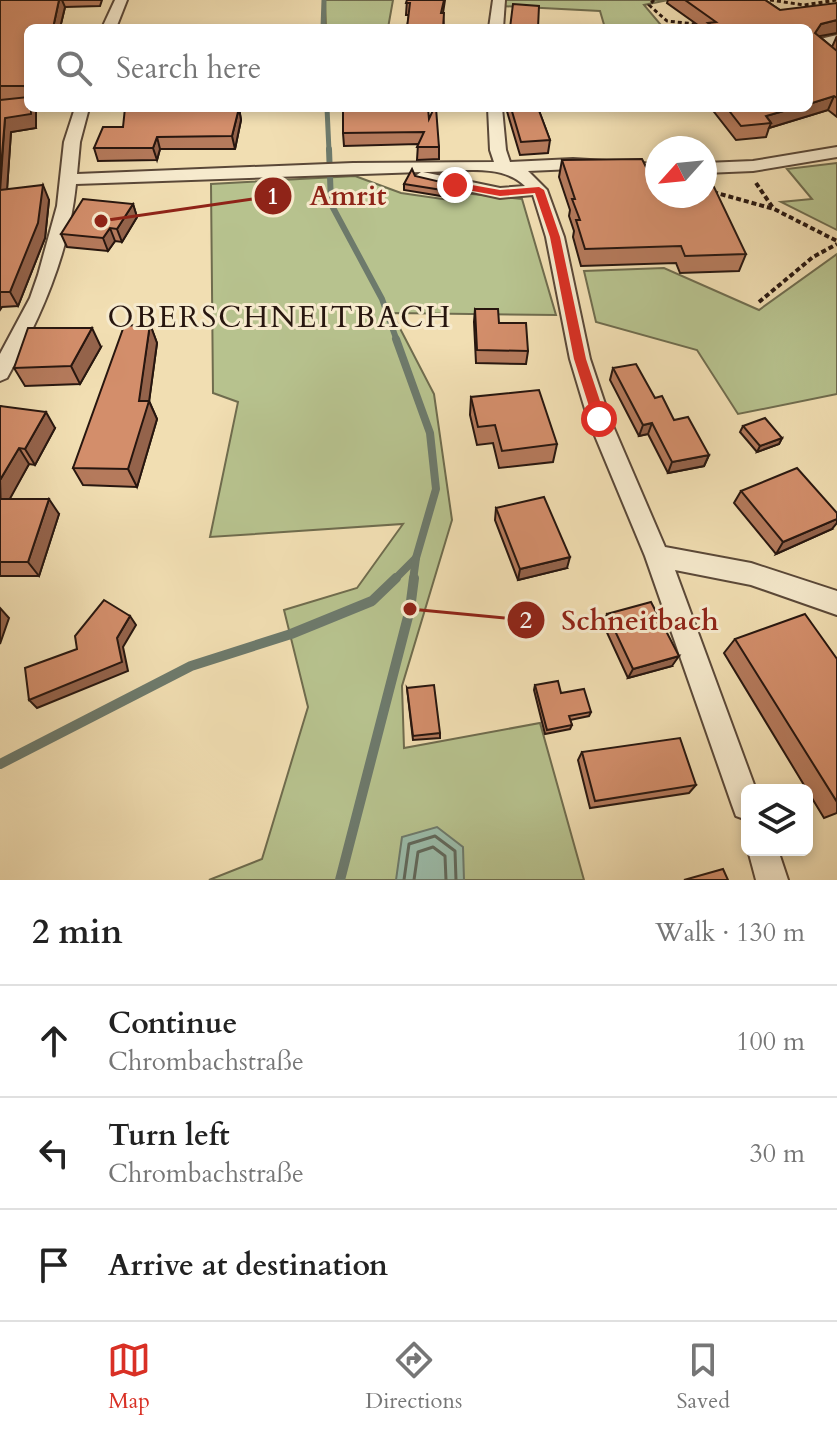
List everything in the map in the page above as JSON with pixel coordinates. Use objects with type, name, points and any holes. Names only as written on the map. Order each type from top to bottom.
[{"type":"street","points":[[111,24],[121,0]]},
{"type":"street","points":[[496,24],[499,0]]},
{"type":"street","points":[[837,39],[821,43],[819,48],[837,63]]},
{"type":"street","points":[[0,373],[39,298],[70,179],[72,142],[81,112]]},
{"type":"street","points":[[495,112],[498,150],[504,167]]},
{"type":"street","points":[[717,168],[753,166],[837,152]]},
{"type":"street","points":[[70,179],[353,168],[573,164],[645,168]]},
{"type":"street","points":[[504,167],[521,173],[539,190],[558,250],[580,359],[599,419],[657,556],[741,788]]},
{"type":"street","points":[[392,169],[500,193],[539,190]]},
{"type":"street","points":[[657,556],[751,574],[837,603]]},
{"type":"street","points":[[765,856],[772,880]]},
{"type":"path","points":[[654,0],[649,5],[658,17],[669,24]]},
{"type":"path","points":[[770,0],[804,5],[837,0]]},
{"type":"path","points":[[753,166],[757,185],[774,209]]},
{"type":"path","points":[[717,192],[774,209],[837,243]]},
{"type":"path","points":[[759,302],[813,257],[837,243]]},
{"type":"green space","points":[[325,0],[393,0],[389,24],[326,24]]},
{"type":"green space","points":[[502,0],[668,0],[644,5],[660,24],[604,24],[600,11],[501,6]]},
{"type":"green space","points":[[837,163],[837,230],[781,202],[812,199],[787,169]]},
{"type":"green space","points":[[355,176],[401,193],[456,201],[462,193],[522,199],[556,315],[392,313],[434,394],[452,520],[402,686],[404,748],[540,723],[584,880],[209,880],[262,859],[308,707],[284,610],[357,588],[403,524],[210,537],[238,402],[213,393],[211,184]]},
{"type":"green space","points":[[837,254],[837,394],[738,414],[697,350],[596,322],[584,271],[664,268],[759,310]]},
{"type":"water","points":[[437,827],[463,847],[464,880],[396,880],[402,837]]},
{"type":"building","points":[[0,0],[59,0],[54,24],[24,24],[24,86],[0,86]]},
{"type":"building","points":[[407,0],[444,0],[441,13],[444,13],[443,24],[407,24],[410,3],[406,3]]},
{"type":"building","points":[[685,0],[765,0],[780,10],[837,3],[837,20],[821,24],[815,33],[837,51],[837,98],[834,96],[813,103],[813,24],[708,23],[716,22]]},
{"type":"building","points":[[513,4],[539,6],[538,24],[510,24]]},
{"type":"building","points":[[24,97],[24,112],[31,114],[5,118],[0,180],[0,100]]},
{"type":"building","points":[[125,112],[238,112],[232,136],[157,137],[153,148],[94,148],[103,127],[123,127]]},
{"type":"building","points":[[343,112],[428,112],[429,119],[432,112],[436,112],[439,147],[417,147],[424,132],[343,133]]},
{"type":"building","points":[[512,112],[540,112],[550,140],[521,142]]},
{"type":"building","points":[[730,112],[780,112],[766,116],[771,123],[741,126]]},
{"type":"building","points":[[642,159],[645,165],[645,208],[717,208],[717,193],[746,254],[685,256],[681,246],[585,249],[576,220],[580,220],[572,199],[575,199],[562,160]]},
{"type":"building","points":[[412,169],[415,176],[441,182],[442,190],[404,184]]},
{"type":"building","points":[[43,185],[38,223],[10,292],[0,292],[0,190]]},
{"type":"building","points":[[83,199],[133,204],[117,229],[110,228],[103,238],[61,234]]},
{"type":"building","points":[[475,309],[498,309],[499,323],[526,323],[528,351],[477,350]]},
{"type":"building","points":[[150,324],[139,401],[149,401],[128,469],[73,468],[124,326]]},
{"type":"building","points":[[28,328],[92,328],[71,366],[14,368]]},
{"type":"building","points":[[636,364],[655,398],[662,396],[674,420],[688,417],[709,455],[672,462],[652,423],[643,425],[613,368]]},
{"type":"building","points":[[539,390],[557,444],[502,451],[495,425],[478,427],[471,397]]},
{"type":"building","points":[[0,406],[46,412],[25,449],[19,448],[0,480]]},
{"type":"building","points":[[765,418],[782,438],[760,446],[743,426]]},
{"type":"building","points":[[797,468],[837,513],[837,519],[783,542],[741,491]]},
{"type":"building","points":[[544,497],[570,557],[520,569],[496,508]]},
{"type":"building","points":[[0,499],[49,499],[28,562],[0,562]]},
{"type":"building","points":[[104,600],[130,616],[117,638],[122,662],[29,700],[25,668],[77,649],[75,636]]},
{"type":"building","points":[[651,602],[679,656],[633,669],[607,614]]},
{"type":"building","points":[[805,614],[837,659],[837,802],[735,639]]},
{"type":"building","points":[[558,681],[561,693],[584,689],[591,712],[569,716],[572,725],[547,730],[535,685]]},
{"type":"building","points":[[434,685],[440,733],[413,736],[407,688]]},
{"type":"building","points":[[680,738],[696,785],[595,801],[582,752]]},
{"type":"building","points":[[723,869],[728,880],[684,880]]},
{"type":"waterway","points":[[323,24],[324,0]]},
{"type":"waterway","points":[[327,112],[329,151]]},
{"type":"waterway","points":[[329,149],[331,204],[382,299],[397,341]]},
{"type":"waterway","points":[[396,339],[430,433],[436,489],[416,558]]},
{"type":"waterway","points":[[396,578],[416,558]]},
{"type":"waterway","points":[[413,580],[416,558]]},
{"type":"waterway","points":[[0,764],[191,666],[291,634],[372,601],[396,578]]},
{"type":"waterway","points":[[340,880],[410,609],[414,578]]},
{"type":"place","name":"Amrit","points":[[101,221]]},
{"type":"place","name":"Schneitbach","points":[[410,609]]},
{"type":"district","name":"OBERSCHNEITBACH","points":[[280,317]]},
{"type":"route","points":[[455,185],[500,193],[539,190],[555,237],[580,359],[599,419]]}]
